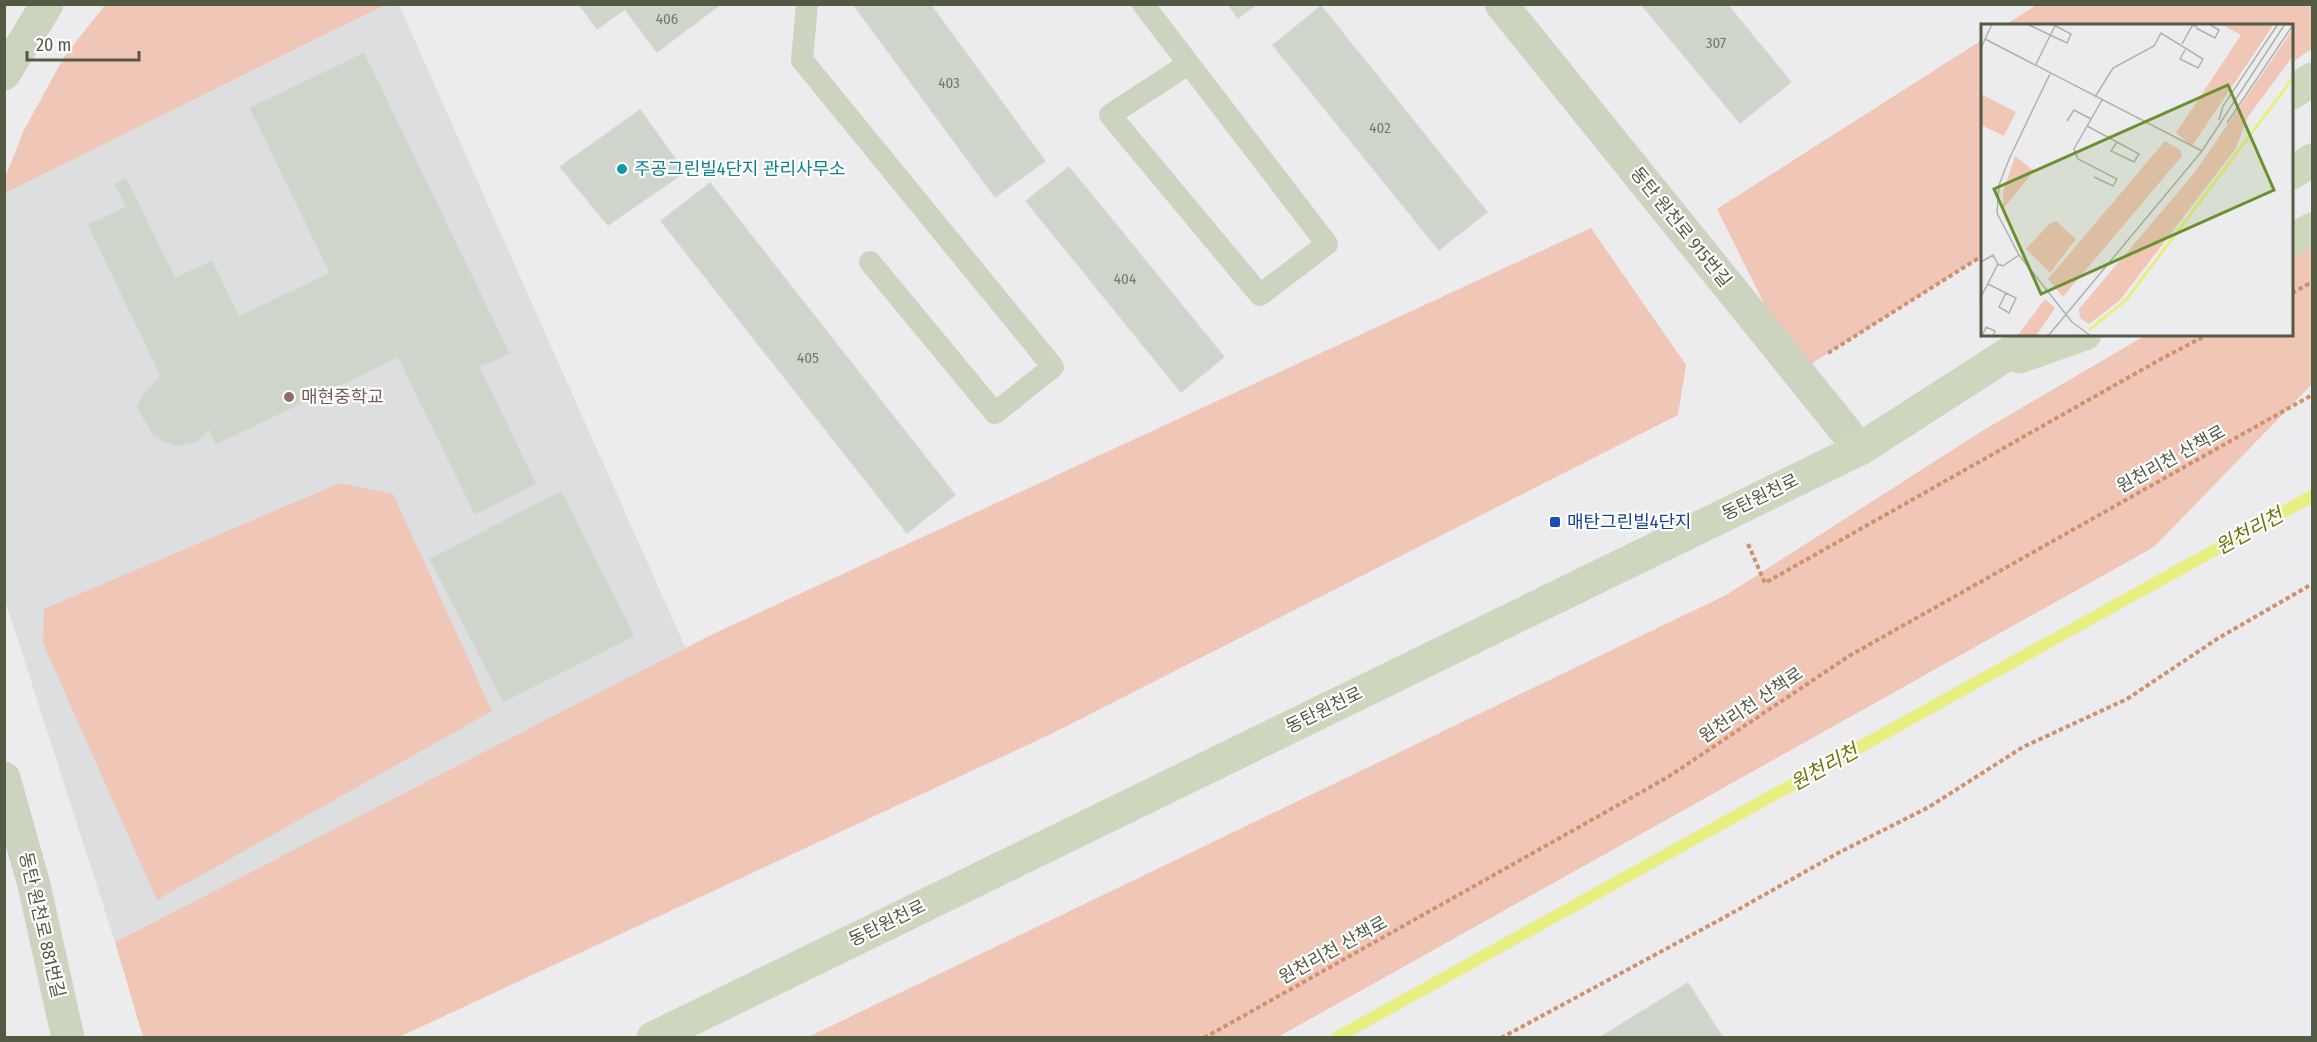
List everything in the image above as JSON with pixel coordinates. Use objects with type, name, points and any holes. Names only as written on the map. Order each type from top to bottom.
[{"type":"main road","points":[[2293,92],[2313,79]]},
{"type":"main road","points":[[2293,172],[2313,160]]},
{"type":"main road","points":[[2293,239],[2313,229]]},
{"type":"main road","name":"동탄원천로","points":[[652,1038],[1860,449],[2036,336]]},
{"type":"main road","name":"동탄원천로","points":[[1986,368],[2079,336]]},
{"type":"street","points":[[4,74],[47,4]]},
{"type":"street","name":"동탄 원천로 915번길","points":[[1501,4],[1860,449]]},
{"type":"street","name":"동탄 원천로 881번길","points":[[4,778],[34,885],[69,1038]]},
{"type":"lane","points":[[807,4],[802,60],[1053,367],[995,413],[870,262]]},
{"type":"lane","points":[[1143,4],[1327,244],[1260,295],[1110,115],[1188,63]]},
{"type":"path","points":[[1798,372],[1981,257]]},
{"type":"path","points":[[2293,292],[2313,282]]},
{"type":"path","points":[[1733,510],[1765,583],[2205,336]]},
{"type":"path","name":"원천리천 산책로","points":[[1204,1038],[1668,777],[1849,656],[2313,395]]},
{"type":"path","points":[[1501,1038],[1840,852],[1929,807],[2023,747],[2127,699],[2217,639],[2313,584]]},
{"type":"shaded area","points":[[2038,4],[2312,5],[2312,49],[2293,61],[2293,24],[2007,24]]},
{"type":"shaded area","points":[[105,5],[385,5],[5,193],[5,178],[23,132],[64,57]]},
{"type":"shaded area","name":"매현중학교","points":[[385,5],[399,5],[686,649],[115,942],[5,600],[4,193]]},
{"type":"shaded area","points":[[1981,41],[1981,257],[1798,372],[1717,209]]},
{"type":"shaded area","points":[[1591,228],[1686,365],[1678,415],[1049,735],[399,1037],[143,1037],[115,942],[713,634]]},
{"type":"shaded area","points":[[2312,236],[2312,384],[2154,547],[1278,1037],[806,1038],[1726,595],[1982,431],[2144,336],[2293,336],[2293,248]]},
{"type":"shaded area","points":[[340,483],[393,494],[492,711],[157,900],[43,643],[44,609]]},
{"type":"building","points":[[579,4],[721,4],[657,52],[625,9],[597,29]]},
{"type":"building","points":[[853,4],[930,4],[1045,161],[995,197]]},
{"type":"building","points":[[1228,4],[1257,4],[1238,18]]},
{"type":"building","points":[[1641,4],[1727,4],[1791,82],[1740,123]]},
{"type":"building","points":[[1321,6],[1487,212],[1439,250],[1273,45]]},
{"type":"building","points":[[364,53],[509,353],[479,367],[536,484],[475,514],[398,357],[216,444],[209,429],[195,442],[175,446],[154,436],[137,407],[142,396],[161,376],[88,225],[126,207],[115,184],[126,178],[175,278],[212,261],[239,317],[330,273],[250,108]]},
{"type":"building","name":"주공그린빌4단지 관리사무소","points":[[640,110],[685,172],[608,225],[560,167]]},
{"type":"building","points":[[1069,167],[1224,357],[1181,392],[1026,201]]},
{"type":"building","points":[[710,183],[955,495],[907,533],[661,221]]},
{"type":"building","points":[[561,492],[634,636],[503,702],[430,559]]},
{"type":"building","points":[[1688,983],[1723,1038],[1599,1038]]},
{"type":"waterway","name":"원천리천","points":[[1336,1038],[2312,496]]},
{"type":"place","name":"주공그린빌4단지 관리사무소","points":[[622,169]]},
{"type":"place","name":"매현중학교","points":[[289,397]]},
{"type":"place","name":"매탄그린빌4단지","points":[[1555,522]]}]
